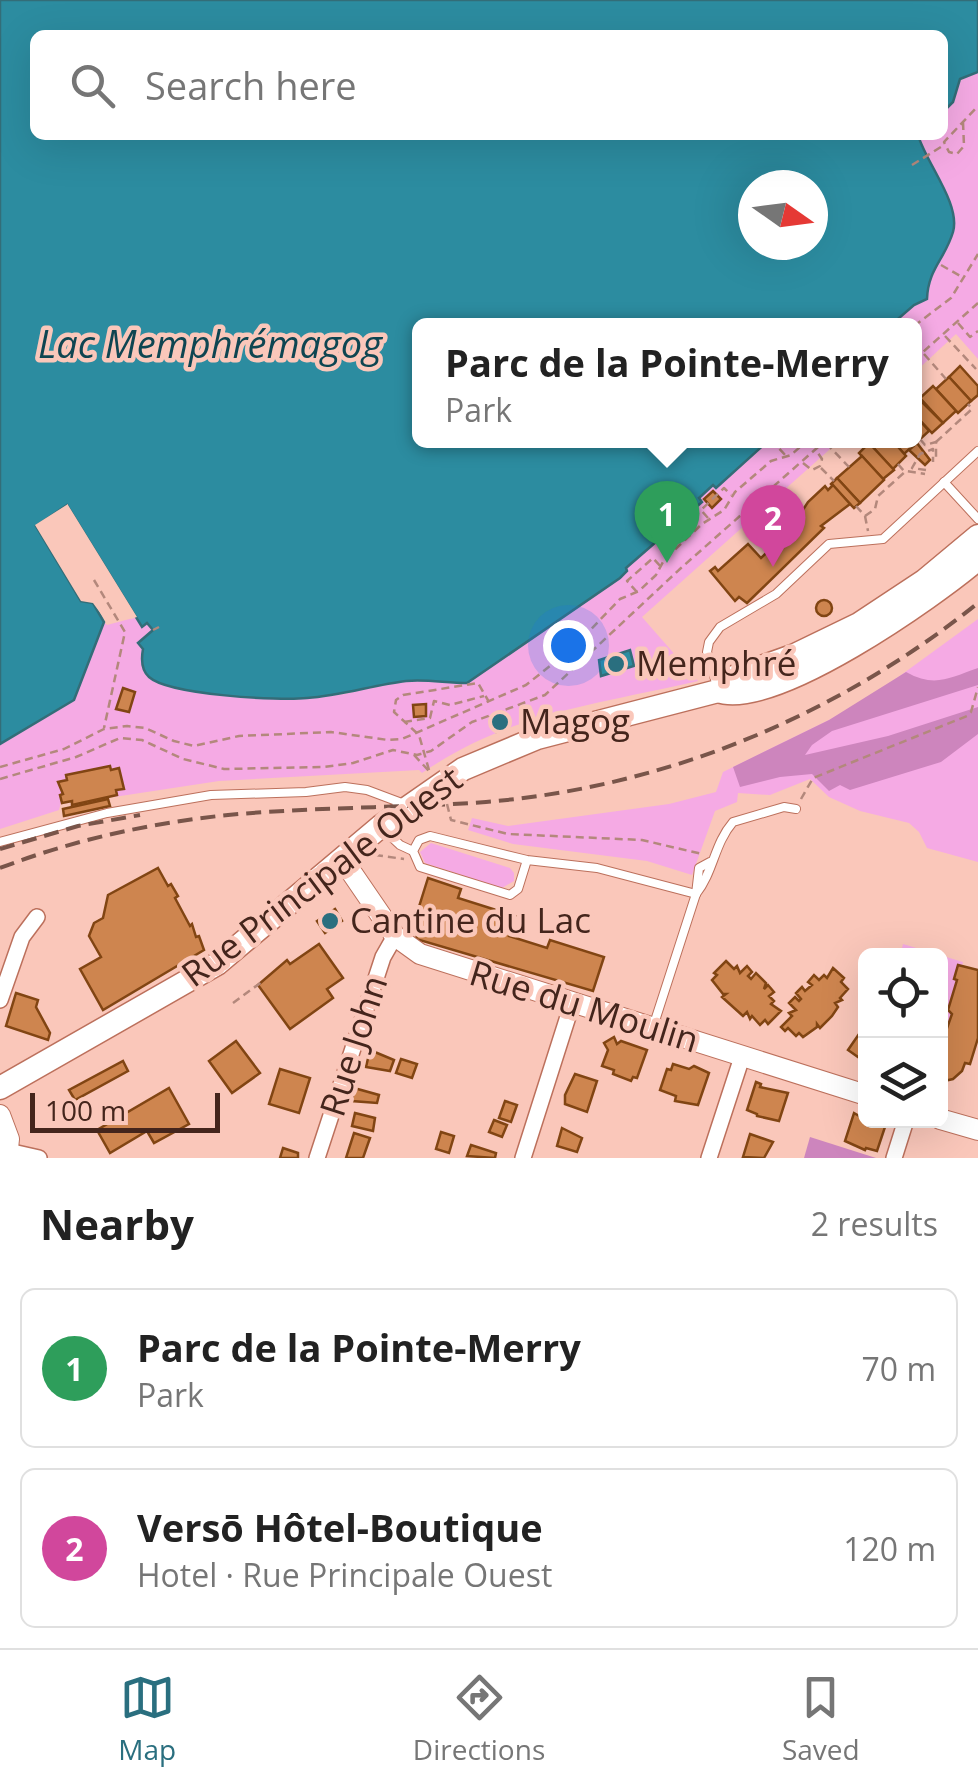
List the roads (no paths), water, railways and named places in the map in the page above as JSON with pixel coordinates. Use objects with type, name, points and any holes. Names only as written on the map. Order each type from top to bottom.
[{"type":"main road","name":"Rue Principale Ouest","points":[[0,1088],[217,964],[382,826],[463,769],[514,746],[584,724],[718,690],[728,679],[796,655],[859,624],[924,581],[978,536]]},
{"type":"main road","name":"Rue Principale Ouest","points":[[718,690],[732,696],[844,652],[910,612],[978,559]]},
{"type":"street","name":"Rue du Moulin","points":[[343,860],[395,936],[428,958],[858,1093]]},
{"type":"street","points":[[0,1000],[22,937],[37,917]]},
{"type":"street","name":"Rue John","points":[[317,1158],[383,956],[395,936]]},
{"type":"street","points":[[523,1158],[572,1004]]},
{"type":"street","points":[[709,1158],[742,1057]]},
{"type":"street","points":[[0,1115],[8,1132],[8,1154],[39,1158]]},
{"type":"street","points":[[948,1121],[978,1130]]},
{"type":"street","points":[[894,1158],[903,1128]]},
{"type":"lane","points":[[718,690],[707,652],[720,627],[772,598],[829,544],[884,538],[978,451]]},
{"type":"lane","points":[[944,482],[978,520]]},
{"type":"lane","points":[[0,842],[56,824],[211,795],[346,787],[367,790],[408,806]]},
{"type":"lane","points":[[652,1028],[696,894],[710,873],[710,862],[729,826],[736,820],[784,808],[796,810]]},
{"type":"lane","points":[[382,826],[396,841],[413,850]]},
{"type":"lane","points":[[527,860],[518,889],[510,895],[426,869],[416,862],[413,850],[419,840],[430,836],[527,860],[598,868],[696,894]]},
{"type":"water","name":"Lac Memphrémagog","points":[[0,0],[978,0],[978,72],[960,79],[948,107],[948,30],[30,30],[30,140],[920,140],[948,196],[954,221],[950,241],[930,280],[927,299],[899,318],[412,318],[412,448],[760,448],[716,488],[713,485],[699,498],[702,502],[626,568],[620,578],[467,683],[406,681],[293,699],[225,695],[160,683],[144,671],[143,649],[138,643],[153,630],[147,623],[142,627],[67,505],[36,526],[81,601],[93,603],[104,622],[74,700],[0,744]]},
{"type":"water","points":[[630,650],[634,666],[601,676],[599,660]]},
{"type":"railway","points":[[0,868],[84,841],[199,818],[486,802],[553,794],[619,780],[684,762],[808,712],[867,680],[978,603]]},
{"type":"railway","points":[[0,849],[78,826],[140,815]]},
{"type":"place","name":"Parc de la Pointe-Merry","points":[[667,563]]},
{"type":"place","name":"Versō Hôtel-Boutique","points":[[773,567]]},
{"type":"place","name":"Memphré","points":[[616,664]]},
{"type":"place","name":"Magog","points":[[500,722]]},
{"type":"place","name":"Cantine du Lac","points":[[330,921]]}]
